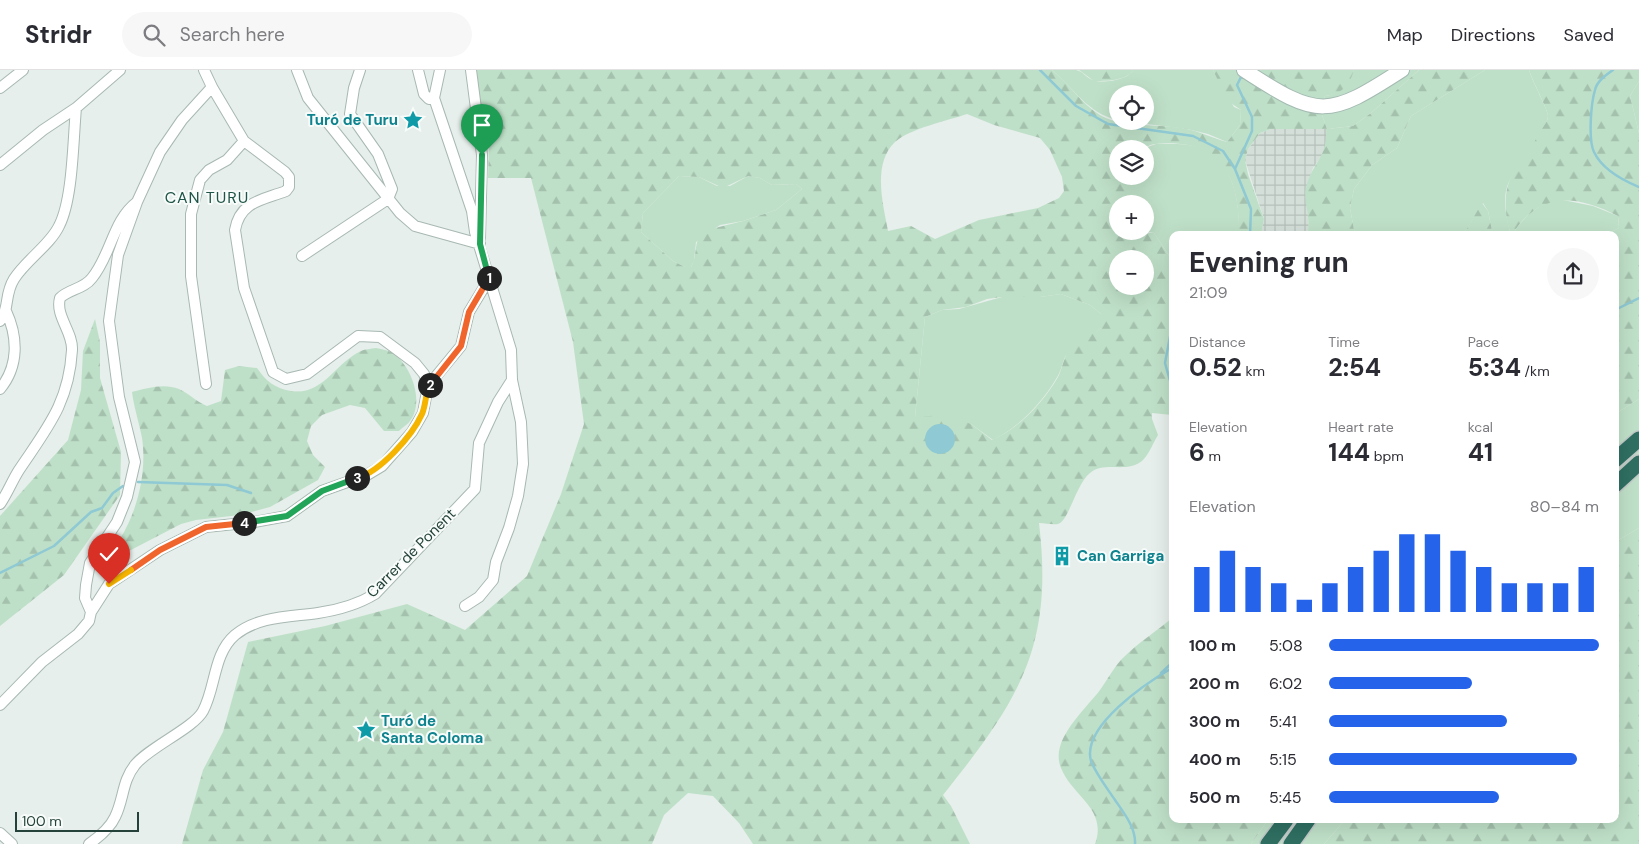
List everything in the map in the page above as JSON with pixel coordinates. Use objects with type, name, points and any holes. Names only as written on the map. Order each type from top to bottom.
[{"type":"highway","points":[[1619,457],[1639,440]]},
{"type":"highway","points":[[1619,480],[1639,463]]},
{"type":"highway","points":[[1268,844],[1284,823]]},
{"type":"highway","points":[[1291,844],[1306,823]]},
{"type":"street","points":[[0,88],[23,70]]},
{"type":"street","points":[[0,165],[43,130],[76,108],[120,70]]},
{"type":"street","points":[[0,705],[42,662],[78,634],[89,621],[91,612],[106,588],[160,550],[206,527],[254,522],[287,516],[322,491],[367,475],[382,466],[412,432],[423,413],[428,386],[424,374],[415,363],[380,337],[358,336],[307,374],[286,379],[273,372],[244,288],[235,230],[237,221],[246,207],[258,199],[286,191],[290,182],[285,172],[244,141],[204,70]]},
{"type":"street","points":[[297,70],[308,98],[388,199],[415,226],[480,244]]},
{"type":"street","points":[[302,256],[388,199],[392,189],[378,154],[350,114],[354,88],[360,70]]},
{"type":"street","points":[[418,70],[424,94],[428,99],[434,98]]},
{"type":"street","points":[[440,70],[434,98],[472,211],[475,232],[511,350],[512,380],[521,422],[522,464],[518,496],[496,562],[493,580],[479,598],[465,606]]},
{"type":"street","points":[[471,70],[482,155],[480,244]]},
{"type":"street","points":[[1247,72],[1297,102],[1330,106],[1362,96],[1402,70]]},
{"type":"street","points":[[91,612],[85,598],[90,563],[117,522],[124,506],[135,462],[118,397],[109,321],[118,255],[137,202],[160,152],[182,120],[212,87]]},
{"type":"street","points":[[0,389],[7,381],[14,364],[13,326],[6,311],[7,291],[16,277],[59,226],[70,186],[76,108]]},
{"type":"street","points":[[206,384],[191,276],[191,214],[200,180],[209,170],[226,160],[244,141]]},
{"type":"street","points":[[0,504],[15,476],[57,414],[66,389],[72,348],[69,331],[61,314],[60,298],[86,284],[94,276],[126,210],[137,202]]},
{"type":"street","points":[[428,386],[461,346],[469,312],[489,279]]},
{"type":"street","points":[[0,321],[6,311]]},
{"type":"street","name":"Carrer de Ponent","points":[[89,844],[108,828],[116,817],[125,780],[136,763],[202,713],[210,694],[222,650],[234,636],[248,626],[266,620],[319,613],[357,604],[375,594],[475,489],[479,443],[498,402],[512,380]]},
{"type":"street","points":[[86,585],[93,590],[106,588]]},
{"type":"street","points":[[0,833],[12,844]]},
{"type":"shaded area","points":[[1271,129],[1327,129],[1327,144],[1324,153],[1313,168],[1306,190],[1308,231],[1262,231],[1264,219],[1245,160],[1248,149],[1260,133]]},
{"type":"green space","points":[[477,70],[1052,70],[1087,105],[1100,115],[1109,119],[1109,130],[1154,130],[1154,125],[1176,127],[1227,142],[1240,125],[1241,110],[1228,101],[1213,70],[1354,70],[1350,81],[1344,88],[1336,93],[1325,96],[1320,109],[1327,129],[1353,126],[1371,113],[1419,70],[1485,70],[1411,116],[1397,148],[1372,165],[1354,189],[1350,208],[1354,231],[1308,231],[1309,223],[1305,194],[1306,188],[1325,147],[1326,129],[1271,129],[1260,133],[1248,149],[1245,160],[1264,219],[1262,231],[1239,231],[1236,195],[1230,178],[1222,165],[1211,154],[1196,147],[1178,144],[1154,144],[1154,140],[1109,140],[1109,185],[1131,185],[1131,195],[1109,195],[1109,240],[1154,240],[1154,233],[1169,256],[1169,415],[1152,413],[1152,419],[1158,435],[1144,459],[1138,464],[1096,469],[1085,478],[1062,521],[1058,524],[1039,523],[1042,567],[1041,605],[1035,639],[1025,671],[1010,701],[992,730],[943,795],[951,806],[970,844],[753,844],[739,823],[713,796],[688,793],[664,815],[652,844],[182,844],[203,770],[223,732],[248,642],[325,626],[407,604],[465,630],[527,576],[561,494],[584,424],[573,342],[531,178],[488,178],[489,142],[476,86]],"holes":[[[967,114],[994,125],[1040,138],[1050,150],[1062,177],[1064,191],[1059,198],[1038,208],[979,220],[935,239],[911,226],[888,231],[882,197],[881,173],[888,151],[895,142],[910,133],[930,125]],[[679,176],[699,177],[723,188],[748,176],[760,178],[772,185],[796,184],[802,189],[776,210],[703,231],[698,240],[691,267],[685,267],[673,261],[641,232],[643,213]],[[1061,294],[1090,305],[1101,314],[1101,328],[1078,340],[1069,349],[1052,387],[1030,414],[1012,429],[992,440],[971,424],[944,415],[915,417],[925,317],[942,310],[966,307],[987,299],[1002,297],[1040,297]]]},
{"type":"green space","points":[[1052,70],[1076,70],[1091,79],[1103,82],[1121,79],[1133,70],[1213,70],[1234,107],[1241,110],[1240,125],[1227,142],[1208,134],[1187,129],[1154,125],[1154,85],[1109,85],[1109,118],[1089,106]]},
{"type":"green space","points":[[1079,70],[1133,70],[1130,74],[1121,78],[1094,81]]},
{"type":"green space","points":[[1354,70],[1419,70],[1371,113],[1353,126],[1327,129],[1320,109],[1325,96],[1339,91],[1349,80]]},
{"type":"green space","points":[[1485,70],[1529,70],[1548,116],[1531,149],[1510,179],[1505,200],[1510,231],[1492,231],[1488,211],[1483,203],[1466,231],[1354,231],[1350,208],[1354,189],[1372,165],[1397,148],[1411,116]]},
{"type":"green space","points":[[1529,70],[1639,70],[1639,81],[1630,96],[1639,133],[1639,399],[1619,412],[1619,231],[1613,231],[1619,228],[1618,216],[1588,204],[1559,201],[1546,204],[1534,210],[1515,231],[1510,231],[1509,229],[1506,212],[1508,185],[1512,175],[1548,118]]},
{"type":"green space","points":[[1639,81],[1639,133],[1630,96]]},
{"type":"green space","points":[[1183,144],[1198,147],[1220,161],[1227,171],[1236,196],[1239,231],[1169,231],[1169,256],[1154,233],[1154,195],[1131,195],[1131,185],[1154,185],[1154,145]]},
{"type":"green space","points":[[679,176],[699,177],[717,186],[730,186],[748,176],[760,178],[772,185],[796,184],[802,189],[776,210],[743,221],[720,225],[696,242],[694,261],[691,267],[685,267],[673,261],[641,232],[643,213]]},
{"type":"green space","points":[[1558,199],[1593,206],[1618,216],[1619,228],[1613,231],[1515,231],[1531,212]]},
{"type":"green space","points":[[1482,203],[1488,211],[1492,231],[1465,231]]},
{"type":"green space","points":[[1061,294],[1090,305],[1101,314],[1101,328],[1068,353],[1059,374],[1050,388],[1020,422],[993,440],[971,424],[915,417],[925,317],[942,310],[959,309],[1002,297],[1040,297]]},
{"type":"green space","points":[[95,319],[100,342],[100,378],[121,452],[120,495],[64,575],[0,626],[0,516],[68,440],[81,390],[83,351]]},
{"type":"green space","points":[[376,348],[389,351],[398,358],[405,365],[414,384],[416,403],[414,413],[409,422],[399,431],[384,431],[365,408],[350,405],[322,415],[311,426],[307,441],[313,455],[325,467],[318,480],[270,507],[240,515],[196,520],[181,524],[127,552],[120,539],[132,516],[140,490],[143,464],[142,438],[132,392],[156,387],[173,387],[207,406],[221,401],[225,370],[239,366],[257,368],[267,380],[280,388],[302,391],[312,389],[320,384],[352,356],[366,349]]},
{"type":"green space","points":[[1639,399],[1639,528],[1619,540],[1619,412]]},
{"type":"green space","points":[[1639,528],[1639,844],[1324,844],[1342,823],[1619,823],[1619,540]]},
{"type":"green space","points":[[1169,620],[1169,823],[1266,823],[1251,844],[1095,844],[1098,832],[1097,821],[1087,803],[1066,778],[1061,768],[1060,747],[1064,736],[1078,716],[1100,690],[1121,660]]},
{"type":"green space","points":[[1266,823],[1342,823],[1324,844],[1251,844]]},
{"type":"water","points":[[940,424],[950,429],[955,439],[950,449],[940,454],[930,449],[925,439],[930,429]]},
{"type":"waterway","points":[[1040,70],[1076,106],[1108,124],[1193,136],[1223,151],[1235,169],[1251,209],[1250,231]]},
{"type":"waterway","points":[[1613,70],[1600,81],[1595,90],[1591,121],[1592,146],[1594,152],[1607,169],[1639,187]]},
{"type":"waterway","points":[[1235,169],[1252,131],[1252,117],[1237,85],[1243,73]]},
{"type":"waterway","points":[[1619,308],[1639,298]]},
{"type":"waterway","points":[[1169,342],[1165,363],[1169,377]]},
{"type":"waterway","points":[[138,482],[227,485],[251,493]]},
{"type":"waterway","points":[[0,573],[54,546],[91,512],[102,508],[113,493],[123,486]]},
{"type":"waterway","points":[[1161,673],[1169,666]]},
{"type":"waterway","points":[[1135,844],[1134,832],[1129,821],[1093,766],[1091,748],[1096,734],[1106,720],[1133,694],[1169,670]]},
{"type":"place","name":"Turó de Turu","points":[[413,120]]},
{"type":"place","name":"Can Garriga","points":[[1062,556]]},
{"type":"place","name":"Turó de Santa Coloma","points":[[366,730]]},
{"type":"district","name":"CAN TURU","points":[[207,197]]},
{"type":"route","points":[[109,584],[160,550],[206,527],[254,522],[287,516],[322,491],[367,475],[382,466],[412,432],[423,413],[428,386],[461,346],[466,332],[469,312],[489,279],[480,244],[482,155]]}]
